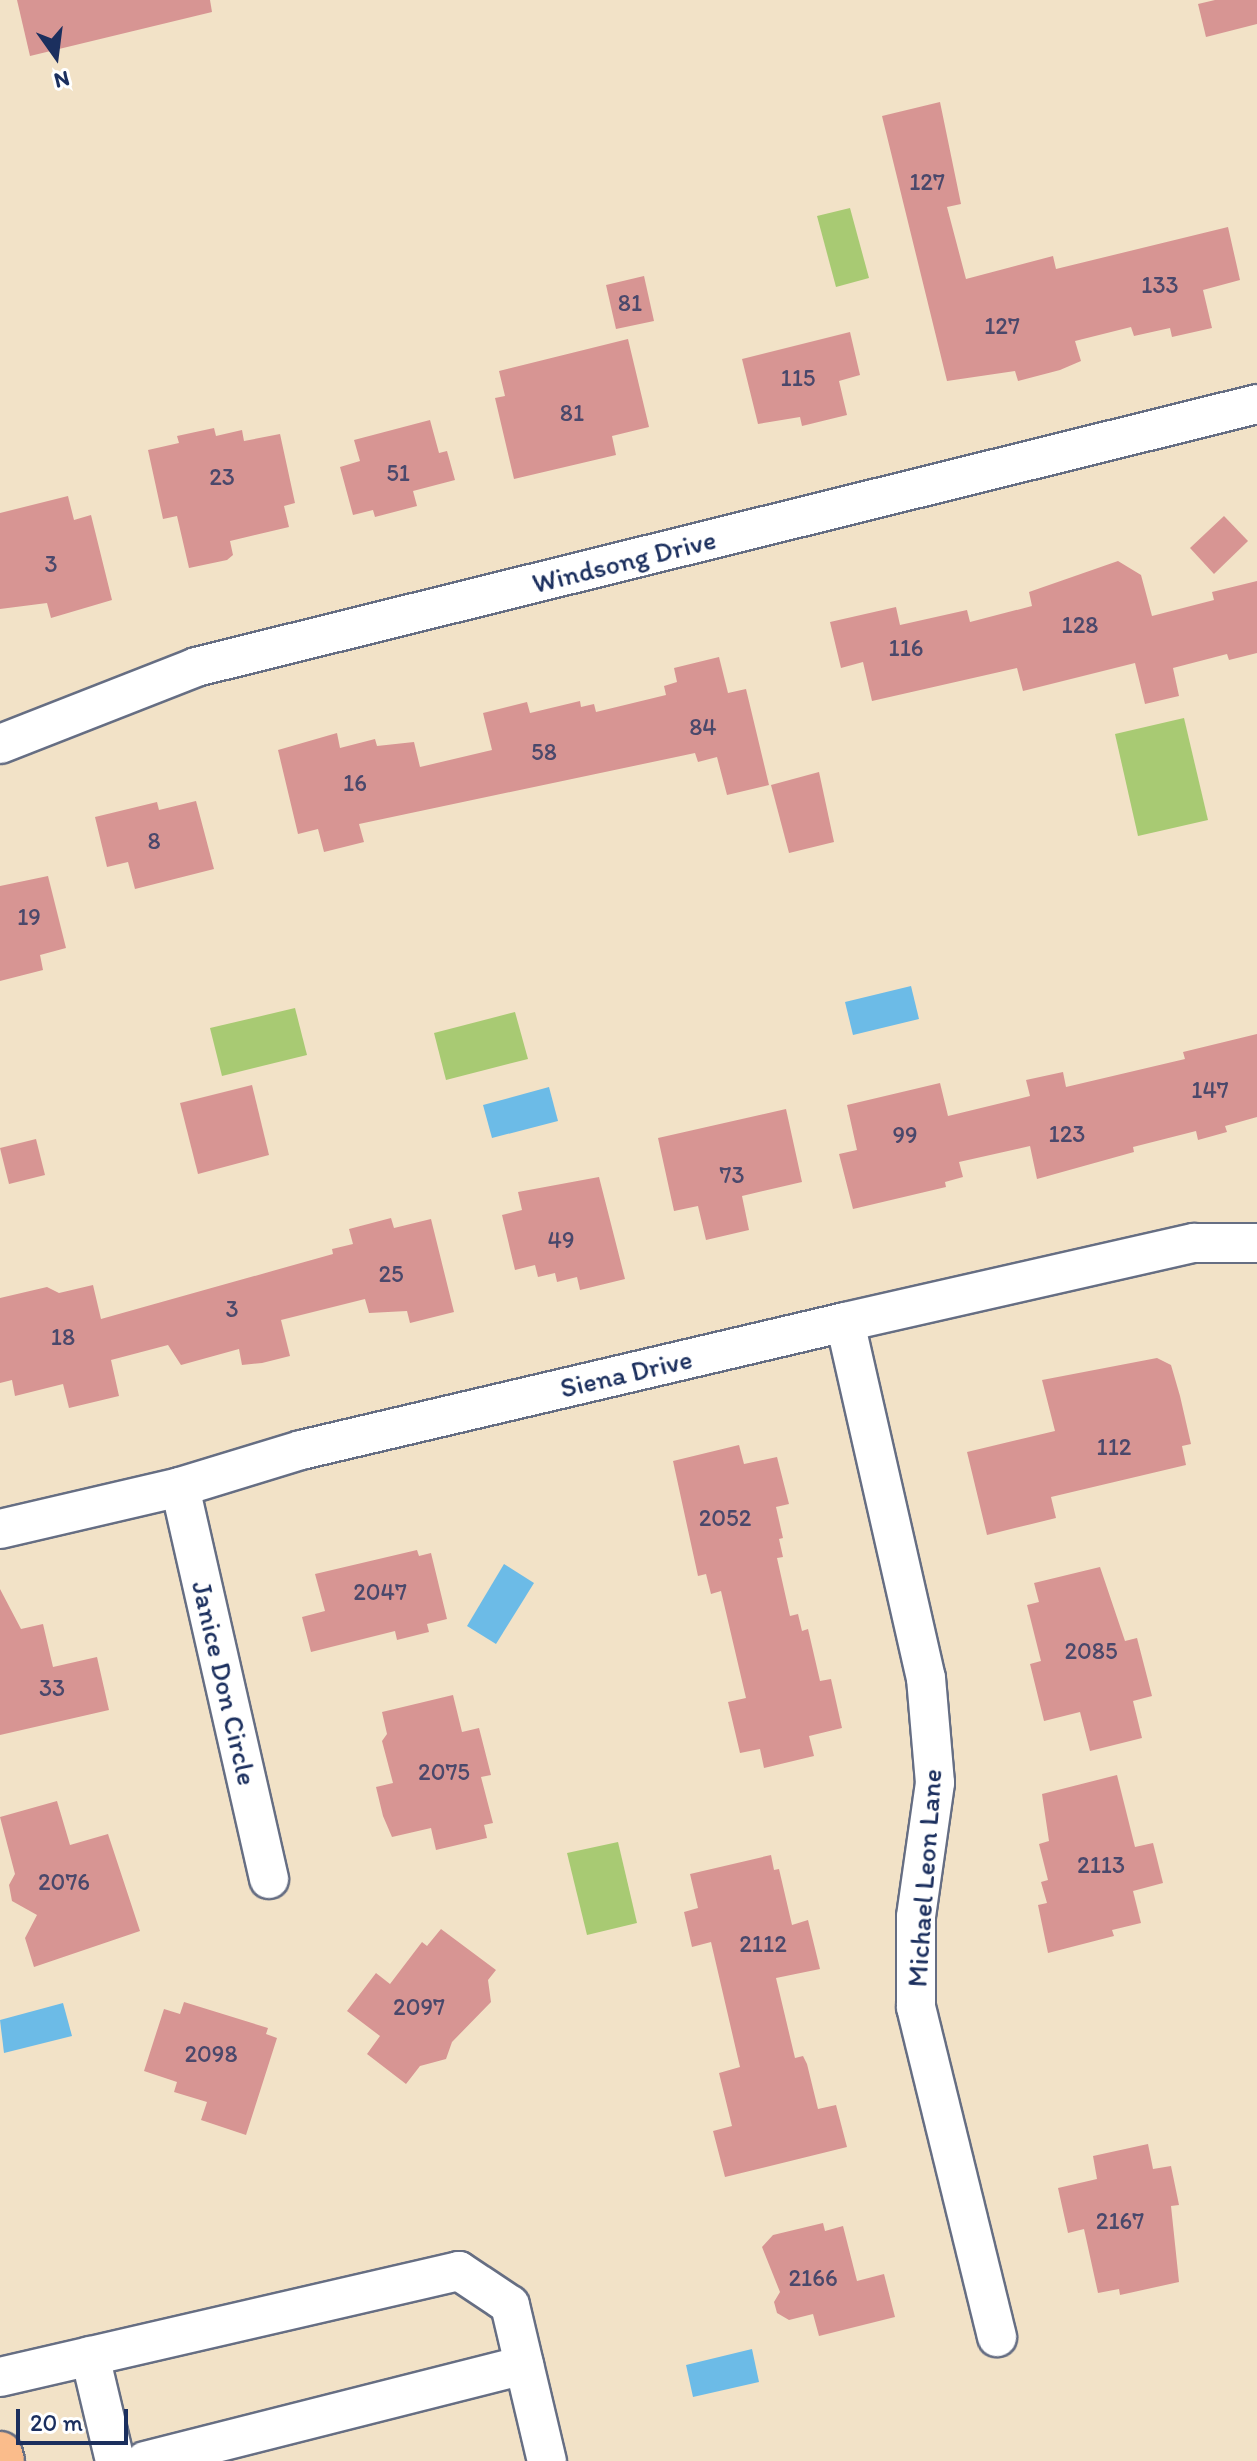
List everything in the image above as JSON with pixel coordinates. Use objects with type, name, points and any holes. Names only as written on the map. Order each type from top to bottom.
[{"type":"main road","points":[[0,2454],[2,2461]]},
{"type":"street","name":"Windsong Drive","points":[[0,744],[196,667],[1257,404]]},
{"type":"street","name":"Siena Drive","points":[[0,1529],[180,1487],[301,1450],[845,1322],[1194,1243],[1257,1243]]},
{"type":"street","name":"Michael Leon Lane","points":[[845,1322],[926,1678],[935,1783],[916,1917],[916,2007],[997,2337]]},
{"type":"street","name":"Janice Don Circle","points":[[180,1487],[269,1879]]},
{"type":"street","points":[[0,2377],[459,2271],[510,2305],[547,2461]]},
{"type":"street","points":[[90,2356],[115,2461]]},
{"type":"street","points":[[145,2461],[524,2365]]},
{"type":"green space","points":[[850,208],[869,278],[836,287],[817,216]]},
{"type":"green space","points":[[1184,718],[1208,820],[1138,836],[1115,734]]},
{"type":"green space","points":[[295,1008],[307,1055],[222,1076],[210,1028]]},
{"type":"green space","points":[[515,1012],[528,1059],[446,1080],[434,1033]]},
{"type":"green space","points":[[618,1842],[637,1923],[587,1935],[567,1853]]},
{"type":"water","points":[[911,986],[919,1019],[853,1035],[845,1002]]},
{"type":"water","points":[[549,1087],[558,1121],[492,1138],[483,1105]]},
{"type":"water","points":[[504,1564],[534,1583],[496,1644],[467,1626]]},
{"type":"water","points":[[63,2003],[72,2036],[4,2053],[0,2020]]},
{"type":"water","points":[[752,2349],[759,2382],[693,2397],[686,2365]]},
{"type":"building","points":[[17,0],[210,0],[212,12],[30,56]]},
{"type":"building","points":[[1215,0],[1257,0],[1257,24],[1206,37],[1198,4]]},
{"type":"building","points":[[940,102],[961,204],[947,207],[966,279],[1053,256],[1056,269],[1228,227],[1240,280],[1203,290],[1212,328],[1172,337],[1170,328],[1134,336],[1131,327],[1075,341],[1081,361],[1060,370],[1018,381],[1015,371],[947,381],[882,116]]},
{"type":"building","points":[[644,276],[654,321],[616,329],[606,285]]},
{"type":"building","points":[[850,332],[860,375],[839,381],[847,415],[802,426],[800,417],[758,424],[742,359]]},
{"type":"building","points":[[628,339],[649,427],[612,436],[616,455],[514,479],[495,398],[505,396],[499,371]]},
{"type":"building","points":[[430,420],[439,453],[447,451],[455,480],[413,491],[417,506],[375,517],[373,510],[353,515],[340,467],[360,461],[354,440]]},
{"type":"building","points":[[214,428],[216,436],[242,430],[244,441],[280,434],[295,503],[284,506],[289,527],[230,541],[233,555],[227,560],[189,568],[177,516],[163,519],[148,450],[179,443],[177,436]]},
{"type":"building","points":[[68,496],[74,520],[91,515],[112,600],[51,618],[47,603],[0,609],[0,513]]},
{"type":"building","points":[[1224,516],[1248,541],[1214,574],[1190,548]]},
{"type":"building","points":[[1118,561],[1141,575],[1152,616],[1214,600],[1212,592],[1257,581],[1257,653],[1229,660],[1227,654],[1173,668],[1179,696],[1145,704],[1135,663],[1023,691],[1017,668],[872,701],[863,662],[841,668],[830,622],[896,607],[900,625],[967,610],[970,622],[1032,606],[1029,592]]},
{"type":"building","points":[[719,657],[728,693],[746,689],[769,785],[727,795],[717,757],[698,762],[695,753],[359,824],[364,842],[324,852],[318,829],[298,834],[278,750],[337,733],[340,748],[375,739],[377,746],[414,742],[420,767],[492,750],[483,713],[527,702],[530,713],[580,701],[581,707],[594,704],[596,712],[666,695],[664,686],[677,682],[674,668]]},
{"type":"building","points":[[819,772],[834,842],[789,853],[771,785]]},
{"type":"building","points":[[196,801],[214,869],[135,889],[128,862],[107,867],[95,817],[157,802],[159,810]]},
{"type":"building","points":[[48,876],[66,948],[40,955],[43,970],[0,981],[0,886]]},
{"type":"building","points":[[1257,1034],[1257,1117],[1225,1126],[1227,1132],[1198,1140],[1196,1131],[1133,1147],[1134,1152],[1037,1179],[1030,1146],[959,1162],[963,1177],[945,1182],[946,1187],[853,1209],[839,1154],[857,1150],[847,1105],[940,1083],[948,1116],[1030,1096],[1026,1080],[1063,1072],[1066,1087],[1185,1059],[1183,1052]]},
{"type":"building","points":[[252,1085],[269,1155],[198,1174],[180,1103]]},
{"type":"building","points":[[786,1109],[802,1182],[742,1196],[749,1230],[706,1240],[698,1206],[674,1211],[658,1138]]},
{"type":"building","points":[[36,1139],[45,1175],[9,1184],[0,1148]]},
{"type":"building","points":[[599,1177],[625,1279],[580,1290],[577,1277],[557,1282],[555,1273],[538,1277],[535,1265],[515,1270],[502,1215],[522,1210],[518,1192]]},
{"type":"building","points":[[391,1218],[394,1228],[431,1219],[454,1312],[410,1323],[407,1311],[369,1313],[365,1299],[281,1320],[290,1356],[262,1363],[242,1365],[239,1349],[181,1365],[168,1345],[111,1360],[119,1396],[69,1408],[63,1384],[15,1396],[12,1380],[0,1383],[0,1298],[47,1287],[59,1293],[93,1285],[101,1319],[333,1254],[332,1249],[353,1244],[349,1229]]},
{"type":"building","points":[[1157,1358],[1171,1365],[1180,1396],[1191,1444],[1182,1446],[1186,1465],[1051,1497],[1056,1518],[987,1535],[967,1452],[1055,1431],[1042,1380]]},
{"type":"building","points":[[739,1445],[744,1464],[777,1457],[789,1504],[776,1507],[783,1538],[779,1539],[783,1557],[777,1558],[790,1616],[798,1614],[802,1631],[808,1629],[820,1681],[831,1679],[842,1728],[809,1736],[814,1756],[764,1768],[760,1749],[740,1753],[728,1702],[746,1698],[721,1591],[711,1594],[706,1574],[698,1576],[673,1461]]},
{"type":"building","points":[[417,1550],[419,1556],[431,1553],[447,1619],[427,1624],[429,1632],[397,1640],[395,1631],[311,1652],[302,1617],[325,1611],[315,1574]]},
{"type":"building","points":[[1100,1567],[1125,1641],[1137,1638],[1152,1696],[1133,1701],[1142,1738],[1090,1751],[1080,1712],[1044,1721],[1030,1664],[1041,1661],[1027,1605],[1039,1602],[1034,1583]]},
{"type":"building","points":[[0,1589],[21,1629],[43,1624],[53,1667],[97,1657],[109,1710],[0,1735]]},
{"type":"building","points":[[453,1695],[462,1732],[479,1728],[491,1775],[481,1777],[493,1823],[484,1825],[487,1838],[436,1850],[431,1828],[392,1837],[383,1816],[376,1787],[393,1783],[382,1741],[387,1734],[382,1712]]},
{"type":"building","points":[[1117,1775],[1135,1847],[1153,1843],[1163,1883],[1133,1891],[1141,1923],[1112,1930],[1114,1936],[1048,1953],[1038,1905],[1047,1903],[1041,1882],[1048,1880],[1039,1844],[1049,1841],[1042,1794]]},
{"type":"building","points":[[57,1801],[70,1845],[108,1834],[140,1931],[34,1967],[25,1938],[37,1915],[12,1901],[9,1885],[15,1874],[0,1817]]},
{"type":"building","points":[[771,1855],[774,1870],[779,1869],[792,1925],[808,1920],[820,1969],[776,1978],[795,2058],[803,2056],[807,2064],[818,2109],[836,2105],[847,2147],[725,2177],[713,2131],[732,2126],[719,2073],[740,2067],[711,1942],[692,1947],[684,1912],[698,1908],[690,1874]]},
{"type":"building","points":[[441,1929],[496,1970],[488,1980],[491,2002],[452,2042],[446,2059],[420,2066],[406,2084],[367,2054],[380,2036],[347,2011],[376,1973],[390,1984],[422,1942],[427,1946]]},
{"type":"building","points":[[184,2002],[268,2028],[266,2034],[277,2038],[246,2135],[201,2120],[207,2102],[174,2092],[177,2082],[144,2071],[164,2009],[180,2014]]},
{"type":"building","points":[[1148,2144],[1153,2169],[1171,2166],[1179,2205],[1171,2206],[1179,2282],[1120,2295],[1119,2289],[1098,2293],[1084,2229],[1068,2233],[1058,2188],[1097,2179],[1093,2156]]},
{"type":"building","points":[[823,2223],[825,2231],[843,2226],[857,2281],[884,2274],[895,2317],[819,2336],[813,2314],[789,2320],[777,2313],[774,2302],[780,2292],[762,2247],[773,2235]]}]
